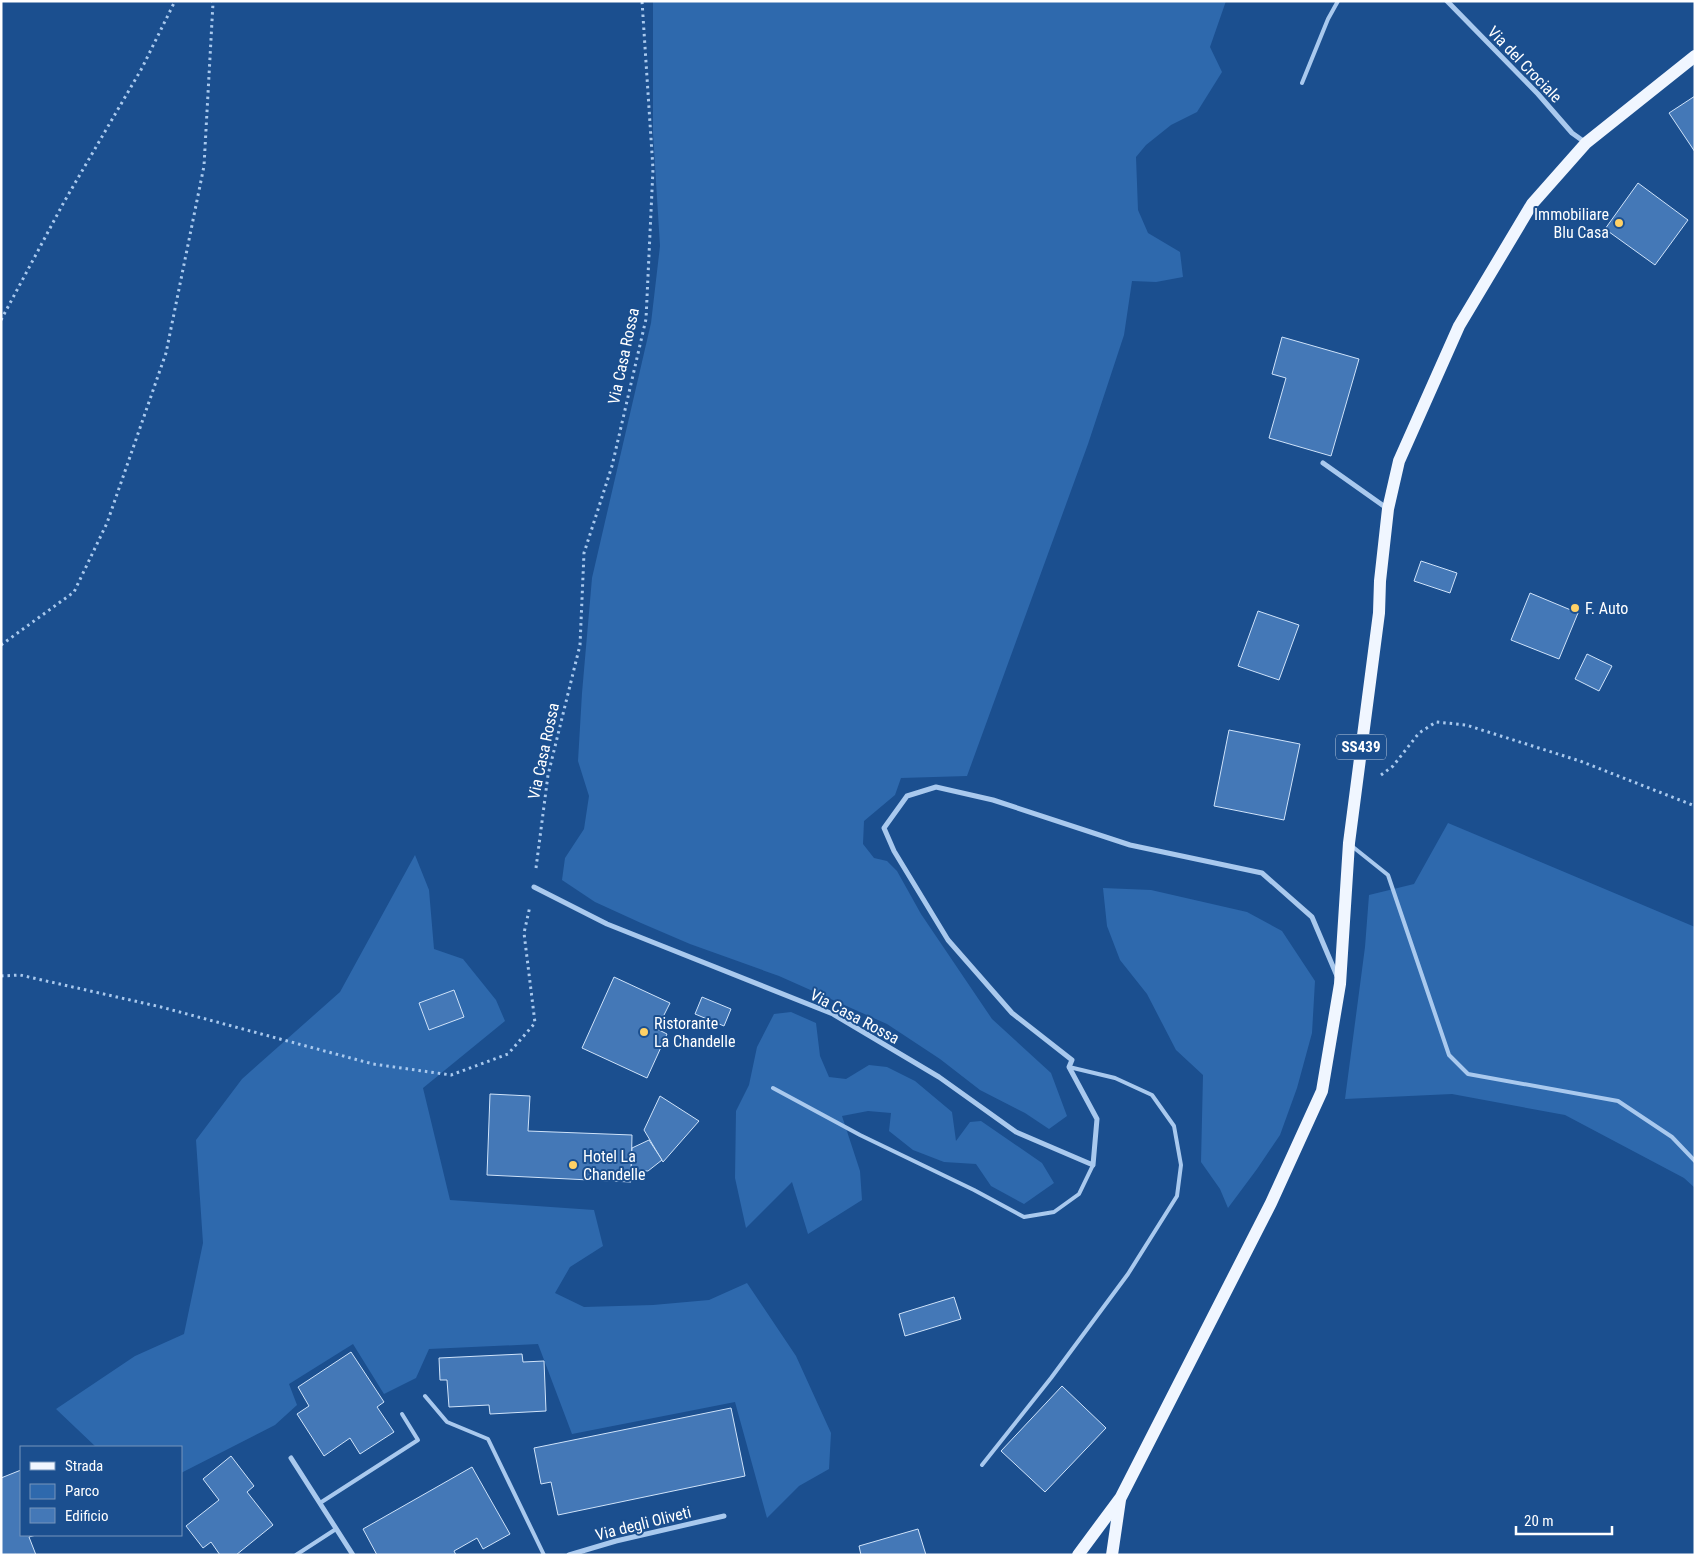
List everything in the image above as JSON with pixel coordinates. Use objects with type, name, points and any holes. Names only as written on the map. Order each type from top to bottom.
[{"type":"main road","name":"SS439","points":[[1078,1555],[1121,1497],[1271,1203],[1322,1091],[1340,984],[1349,843],[1379,613],[1388,509],[1399,461],[1459,326],[1532,204],[1586,143],[1695,56]]},
{"type":"main road","points":[[1112,1555],[1121,1497]]},
{"type":"street","name":"Via del Crociale","points":[[1447,1],[1538,94],[1572,133],[1586,143]]},
{"type":"street","points":[[1323,463],[1388,509]]},
{"type":"street","points":[[1093,1165],[1097,1119],[1069,1067],[1072,1060],[1012,1013],[948,940],[894,851],[884,828],[907,796],[936,787],[993,800],[1130,845],[1262,873],[1312,917],[1340,984]]},
{"type":"street","name":"Via Casa Rossa","points":[[534,887],[607,924],[832,1014],[939,1076],[1016,1132],[1093,1165]]},
{"type":"street","points":[[291,1458],[353,1555]]},
{"type":"street","name":"Via degli Oliveti","points":[[569,1555],[616,1541],[724,1516]]},
{"type":"lane","points":[[1302,83],[1328,19],[1338,1]]},
{"type":"lane","points":[[1349,843],[1388,875],[1449,1055],[1468,1074],[1618,1101],[1672,1137],[1695,1161]]},
{"type":"lane","points":[[982,1465],[1051,1378],[1128,1274],[1177,1196],[1181,1165],[1174,1126],[1152,1095],[1115,1078],[1069,1067]]},
{"type":"lane","points":[[773,1088],[860,1135],[974,1190],[1024,1217],[1054,1212],[1079,1194],[1093,1165]]},
{"type":"lane","points":[[425,1396],[447,1422],[488,1439],[544,1555]]},
{"type":"lane","points":[[320,1503],[418,1440],[402,1414]]},
{"type":"lane","points":[[296,1555],[336,1529]]},
{"type":"path","points":[[1,320],[64,202],[142,68],[175,1]]},
{"type":"path","points":[[1,645],[74,592],[107,523],[166,353],[204,166],[212,1]]},
{"type":"path","name":"Via Casa Rossa","points":[[534,887],[548,775],[580,646],[584,553],[612,466],[646,319],[653,169],[642,1]]},
{"type":"path","points":[[1356,785],[1375,779],[1393,766],[1419,733],[1436,722],[1466,725],[1580,761],[1695,806]]},
{"type":"path","points":[[1,976],[20,975],[161,1007],[373,1064],[450,1076],[508,1054],[535,1023],[524,933],[534,887]]},
{"type":"green space","points":[[653,1],[1226,1],[1210,47],[1222,72],[1197,112],[1171,125],[1146,145],[1136,157],[1138,210],[1148,233],[1180,252],[1183,277],[1156,282],[1132,281],[1124,335],[1088,444],[967,776],[901,778],[895,795],[864,821],[863,844],[874,858],[887,861],[897,871],[921,914],[992,1019],[1051,1073],[1067,1116],[1049,1129],[1025,1113],[980,1090],[940,1059],[887,1024],[779,976],[690,944],[641,923],[595,902],[562,880],[565,858],[584,829],[589,796],[578,761],[592,578],[651,323],[660,246],[653,133]]},
{"type":"green space","points":[[1448,823],[1695,927],[1695,1188],[1684,1178],[1565,1115],[1452,1094],[1345,1099],[1365,947],[1369,895],[1414,884]]},
{"type":"green space","points":[[415,855],[429,890],[434,949],[463,959],[496,1000],[505,1021],[423,1088],[450,1200],[594,1210],[603,1246],[570,1267],[555,1293],[584,1307],[653,1305],[709,1300],[747,1283],[796,1356],[831,1433],[829,1469],[799,1486],[767,1518],[735,1402],[572,1434],[538,1344],[429,1349],[416,1378],[384,1394],[353,1344],[289,1384],[297,1405],[275,1425],[182,1472],[182,1446],[95,1446],[56,1409],[135,1356],[184,1334],[203,1243],[196,1140],[242,1079],[340,992]]},
{"type":"green space","points":[[1103,888],[1151,890],[1247,912],[1282,931],[1315,981],[1312,1033],[1297,1088],[1280,1135],[1228,1208],[1220,1189],[1201,1162],[1203,1075],[1176,1050],[1147,994],[1120,960],[1107,926]]},
{"type":"green space","points":[[791,1012],[816,1023],[820,1056],[829,1077],[846,1079],[869,1065],[887,1067],[915,1081],[952,1112],[956,1141],[970,1122],[981,1121],[1042,1163],[1054,1183],[1024,1204],[991,1186],[976,1164],[944,1162],[913,1150],[889,1131],[891,1113],[868,1111],[842,1116],[860,1171],[862,1200],[808,1234],[792,1182],[746,1228],[735,1178],[736,1111],[749,1085],[757,1047],[774,1014]]},
{"type":"building","points":[[1695,96],[1695,152],[1669,113]]},
{"type":"building","points":[[1638,183],[1688,220],[1655,265],[1605,229]]},
{"type":"building","points":[[1282,337],[1359,359],[1331,456],[1269,438],[1286,378],[1272,374]]},
{"type":"building","points":[[1421,561],[1457,573],[1450,593],[1414,581]]},
{"type":"building","points":[[1530,593],[1578,613],[1559,659],[1511,640]]},
{"type":"building","points":[[1258,611],[1299,625],[1279,680],[1238,666]]},
{"type":"building","points":[[1587,654],[1612,666],[1599,691],[1575,679]]},
{"type":"building","points":[[1229,730],[1300,744],[1284,820],[1214,806]]},
{"type":"building","points":[[614,977],[670,1003],[657,1029],[667,1034],[647,1078],[582,1048]]},
{"type":"building","points":[[454,990],[464,1017],[429,1030],[419,1003]]},
{"type":"building","points":[[702,997],[731,1009],[724,1026],[695,1014]]},
{"type":"building","points":[[490,1094],[530,1096],[528,1131],[632,1135],[631,1182],[487,1175]]},
{"type":"building","points":[[660,1096],[699,1121],[663,1162],[644,1130]]},
{"type":"building","points":[[649,1140],[662,1160],[648,1171],[631,1170],[632,1148]]},
{"type":"building","points":[[954,1297],[961,1319],[905,1336],[899,1314]]},
{"type":"building","points":[[351,1352],[384,1402],[377,1407],[394,1432],[360,1454],[350,1438],[324,1456],[297,1414],[309,1406],[298,1387]]},
{"type":"building","points":[[522,1354],[523,1362],[544,1361],[546,1411],[490,1414],[489,1405],[449,1407],[447,1380],[440,1380],[439,1358]]},
{"type":"building","points":[[1062,1386],[1106,1428],[1045,1492],[1001,1451]]},
{"type":"building","points":[[731,1408],[745,1476],[558,1515],[551,1482],[541,1484],[534,1448]]},
{"type":"building","points":[[231,1456],[254,1486],[247,1492],[273,1525],[236,1555],[220,1555],[211,1542],[203,1548],[186,1526],[219,1500],[203,1479]]},
{"type":"building","points":[[472,1467],[510,1534],[483,1549],[477,1538],[454,1551],[456,1555],[377,1555],[363,1529]]},
{"type":"building","points":[[20,1470],[20,1536],[32,1536],[29,1537],[36,1555],[1,1555],[1,1478]]},
{"type":"building","points":[[918,1529],[926,1555],[861,1555],[859,1546]]},
{"type":"place","name":"Immobiliare Blu Casa","points":[[1619,223]]},
{"type":"place","name":"F. Auto","points":[[1575,608]]},
{"type":"place","name":"Ristorante La Chandelle","points":[[644,1032]]},
{"type":"place","name":"Hotel La Chandelle","points":[[573,1165]]}]
